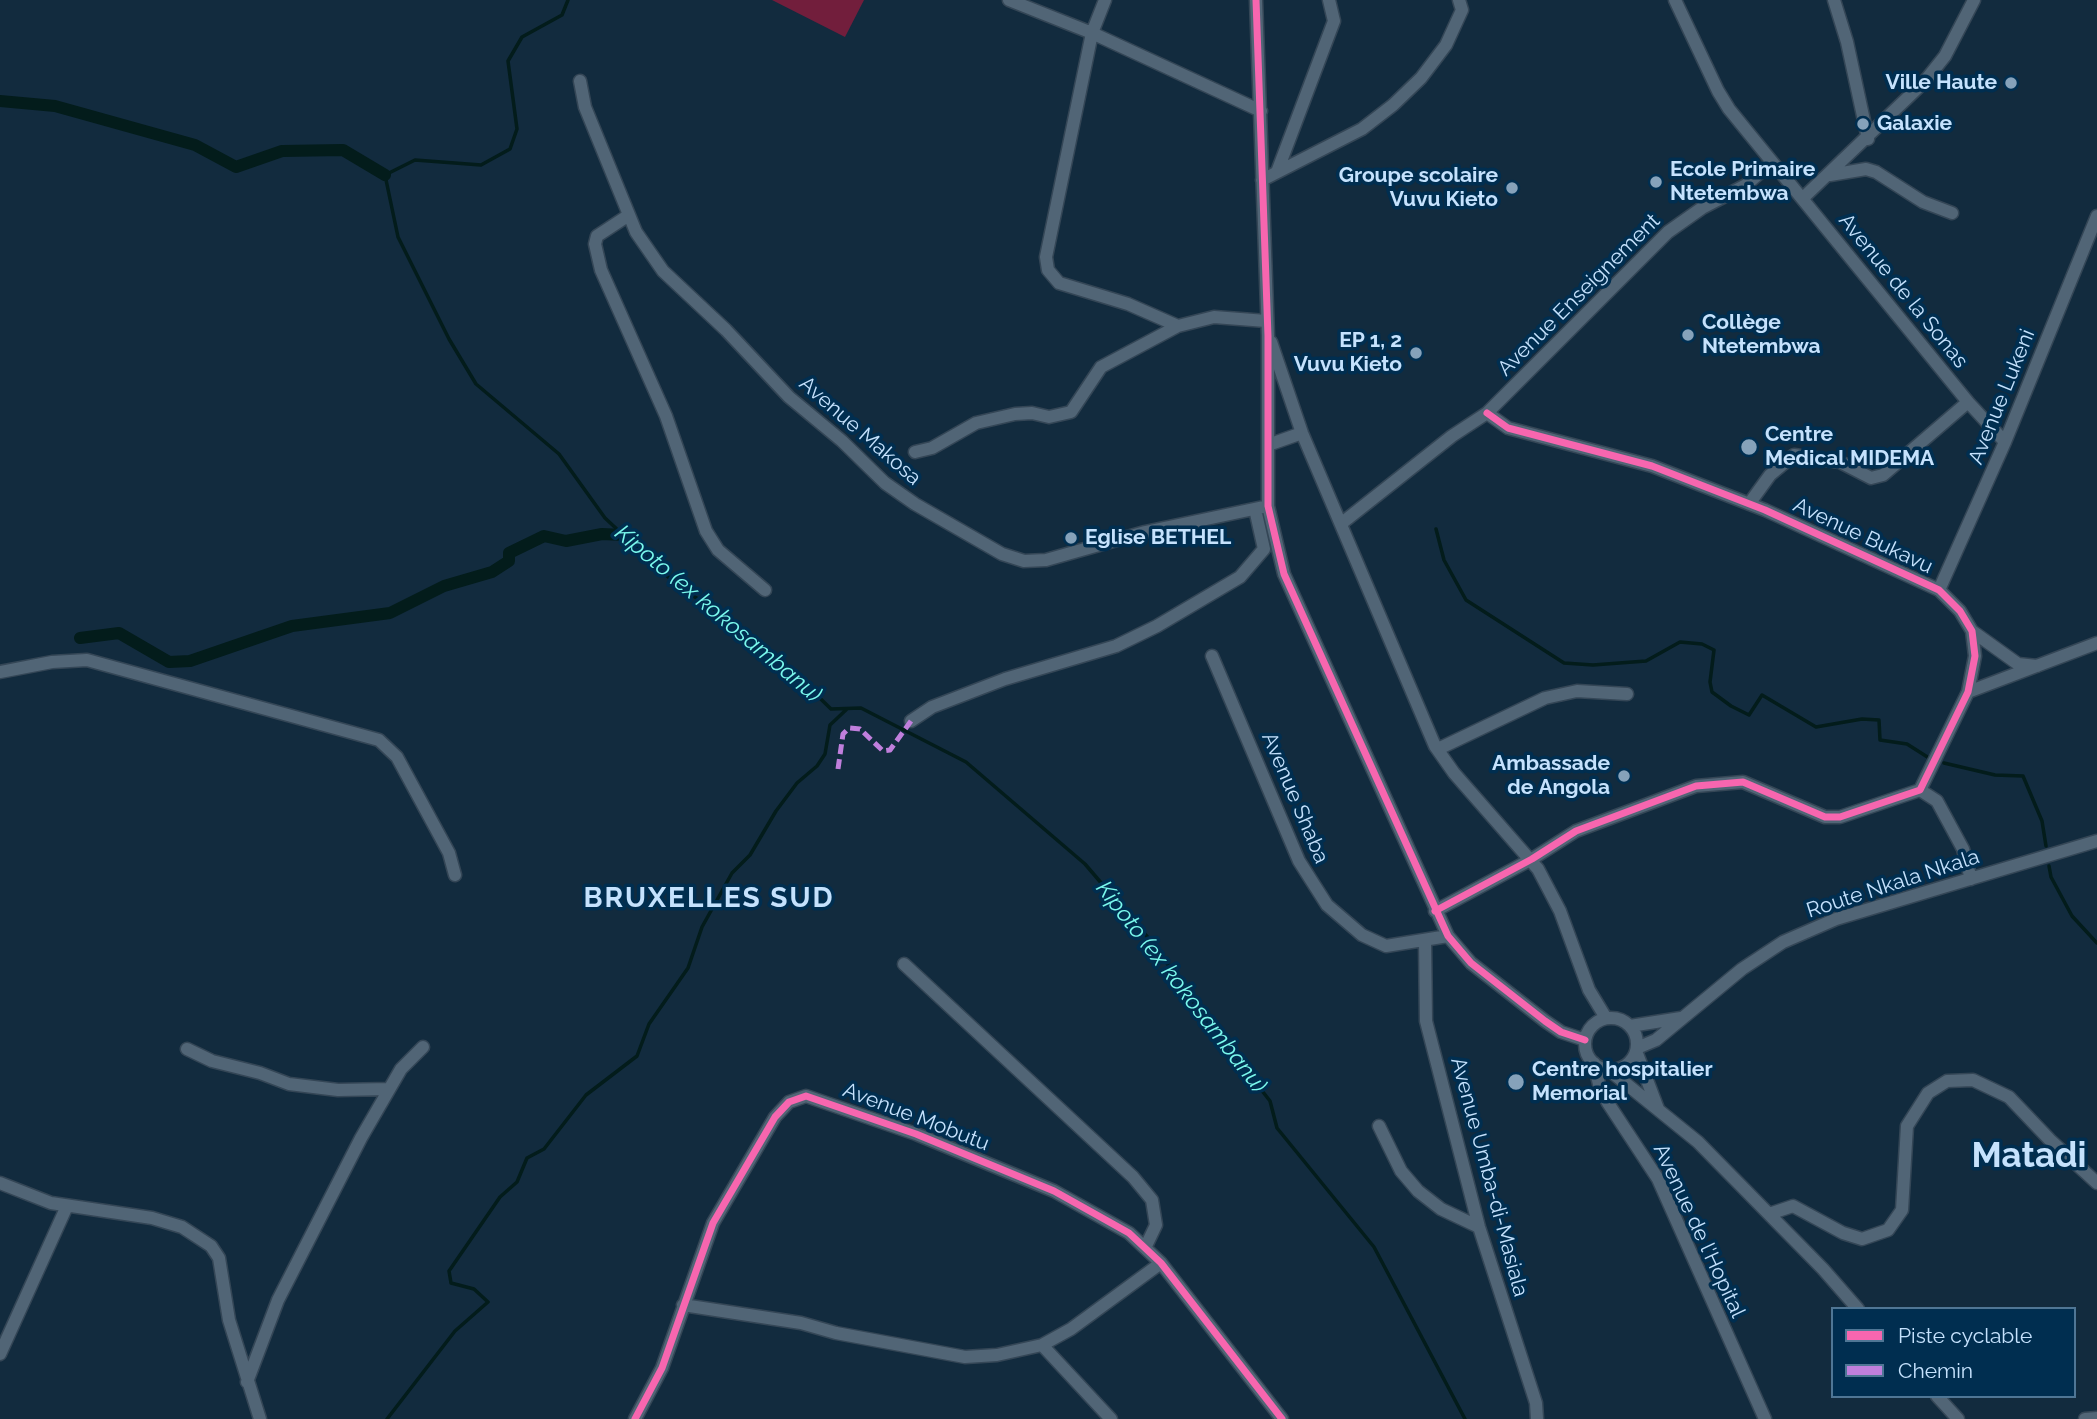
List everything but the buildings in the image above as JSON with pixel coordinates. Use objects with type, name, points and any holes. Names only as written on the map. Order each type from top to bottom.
[{"type":"street","points":[[1009,0],[1092,33],[1261,111]]},
{"type":"street","points":[[1105,0],[1092,33],[1046,257],[1048,270],[1059,283],[1128,304],[1178,326]]},
{"type":"street","points":[[911,721],[932,707],[1005,679],[1116,646],[1157,626],[1240,577],[1264,549],[1261,508],[1268,445],[1268,336],[1256,0]]},
{"type":"street","points":[[1277,172],[1334,21],[1329,0]]},
{"type":"street","points":[[1262,180],[1362,129],[1393,105],[1421,78],[1446,46],[1462,10],[1459,0]]},
{"type":"street","name":"Avenue de la Sonas","points":[[1675,0],[1718,91],[1772,162],[1968,402],[2005,442]]},
{"type":"street","points":[[1834,0],[1851,55],[1868,139]]},
{"type":"street","points":[[1803,198],[1926,81],[1945,55],[1974,0]]},
{"type":"street","name":"Avenue Makosa","points":[[580,81],[585,107],[644,246],[663,271],[726,330],[789,397],[842,440],[885,483],[1002,554],[1024,561],[1046,560],[1146,532],[1261,508]]},
{"type":"street","name":"Avenue Enseignement","points":[[1342,523],[1452,436],[1487,413],[1668,232],[1702,208],[1746,185],[1772,162]]},
{"type":"street","points":[[1829,175],[1866,169],[1876,172],[1923,202],[1952,212]]},
{"type":"street","points":[[629,215],[597,236],[595,244],[601,270],[666,416],[706,531],[718,550],[765,590]]},
{"type":"street","name":"Avenue Lukeni","points":[[1939,590],[2005,442],[2097,216]]},
{"type":"street","points":[[915,452],[933,448],[976,423],[1016,414],[1032,413],[1049,417],[1071,412],[1101,367],[1178,326],[1214,317],[1266,321]]},
{"type":"street","points":[[1268,336],[1302,433],[1342,523],[1411,695],[1438,750],[1454,774],[1532,859],[1551,891],[1589,990],[1606,1018]]},
{"type":"street","points":[[1749,504],[1770,475],[1794,454],[1840,462],[1871,478],[1882,475],[1968,402]]},
{"type":"street","name":"Avenue Bukavu","points":[[1487,413],[1508,428],[1651,466],[1749,504],[1939,590],[1960,611],[1972,631],[2018,664],[2041,666]]},
{"type":"street","points":[[1268,445],[1302,433]]},
{"type":"street","points":[[1261,508],[1296,605],[1448,936],[1471,963],[1545,1021],[1561,1032],[1585,1041]]},
{"type":"street","points":[[1435,911],[1532,859],[1576,831],[1696,786],[1743,782],[1825,817],[1840,817],[1920,790],[1968,692],[1975,656],[1972,631]]},
{"type":"street","points":[[1968,692],[2097,643]]},
{"type":"street","name":"Avenue Shaba","points":[[1212,656],[1299,861],[1314,889],[1334,913],[1376,943],[1386,946],[1448,936]]},
{"type":"street","points":[[0,672],[52,662],[87,660],[379,740],[397,757],[449,853],[455,875]]},
{"type":"street","points":[[1438,750],[1545,698],[1577,691],[1626,694]]},
{"type":"street","points":[[1920,790],[1937,801],[1963,849],[1971,879]]},
{"type":"street","name":"Route Nkala Nkala","points":[[1636,1049],[1650,1044],[1742,969],[1783,942],[1836,919],[2097,841]]},
{"type":"street","name":"Avenue Umba-di-Masiala","points":[[1425,941],[1426,1021],[1479,1227],[1536,1403],[1537,1419]]},
{"type":"street","points":[[904,964],[1133,1177],[1152,1200],[1156,1225],[1146,1246]]},
{"type":"street","points":[[1658,1109],[1636,1049],[1635,1034],[1630,1026],[1624,1021],[1606,1018],[1596,1022],[1585,1041],[1588,1057],[1609,1070],[1658,1109],[1684,1129],[1856,1307]]},
{"type":"street","points":[[1630,1026],[1681,1018]]},
{"type":"street","points":[[247,1382],[278,1300],[389,1089],[401,1069],[423,1047]]},
{"type":"street","points":[[187,1049],[212,1061],[260,1073],[289,1084],[338,1090],[389,1089]]},
{"type":"street","points":[[1609,1070],[1626,1065],[1636,1049]]},
{"type":"street","name":"Avenue de l'Hopital","points":[[1594,1063],[1598,1084],[1608,1103],[1658,1179],[1765,1419]]},
{"type":"street","points":[[1769,1214],[1793,1206],[1843,1233],[1862,1239],[1888,1230],[1902,1210],[1907,1126],[1928,1093],[1947,1081],[1973,1080],[2009,1097],[2097,1183]]},
{"type":"street","name":"Avenue Mobutu","points":[[635,1419],[662,1368],[713,1223],[775,1117],[797,1097],[818,1099],[856,1111],[1054,1191],[1093,1211],[1146,1246],[1282,1419]]},
{"type":"street","points":[[1379,1126],[1401,1171],[1418,1191],[1441,1209],[1479,1227]]},
{"type":"street","points":[[0,1183],[67,1206],[152,1218],[182,1227],[211,1246],[219,1258],[229,1320],[260,1419]]},
{"type":"street","points":[[0,1354],[67,1206]]},
{"type":"street","points":[[683,1305],[801,1323],[836,1333],[965,1357],[997,1355],[1042,1345],[1071,1329],[1161,1263]]},
{"type":"street","points":[[1042,1345],[1111,1419]]},
{"type":"street","points":[[1939,1398],[1958,1419]]},
{"type":"street","points":[[2085,1419],[2097,1418]]},
{"type":"shaded area","points":[[772,0],[864,0],[845,37]]},
{"type":"waterway","name":"Kipoto (ex kokosambanu)","points":[[568,0],[562,15],[522,37],[508,61],[517,129],[510,149],[481,165],[415,160],[385,175],[398,237],[449,339],[476,384],[559,454],[605,518],[679,587],[733,621],[782,661],[831,709],[861,708],[966,762],[1085,864],[1156,947],[1196,1006],[1270,1101],[1277,1128],[1374,1247],[1465,1419]]},
{"type":"waterway","points":[[0,101],[55,106],[195,145],[236,167],[282,151],[343,150],[385,175]]},
{"type":"waterway","points":[[1436,529],[1444,560],[1466,600],[1564,663],[1593,665],[1646,661],[1680,642],[1702,644],[1714,650],[1710,682],[1712,692],[1731,706],[1749,715],[1762,695],[1816,727],[1862,719],[1879,720],[1880,740],[1907,744],[1929,758]]},
{"type":"waterway","points":[[80,638],[119,633],[169,662],[190,661],[292,626],[390,613],[444,586],[492,572],[509,561],[509,553],[544,536],[566,541],[602,534],[623,535]]},
{"type":"waterway","points":[[387,1419],[455,1331],[488,1302],[474,1289],[451,1283],[449,1271],[500,1197],[517,1182],[527,1158],[544,1149],[586,1095],[637,1056],[649,1024],[688,968],[702,927],[732,873],[750,855],[776,811],[797,783],[817,766],[825,754],[830,725],[847,709]]},
{"type":"waterway","points":[[1944,763],[1995,775],[2023,776],[2042,821],[2046,846]]},
{"type":"waterway","points":[[2049,866],[2051,877],[2072,916],[2097,943]]},
{"type":"marked path","points":[[838,769],[843,734],[849,728],[860,729],[883,751],[890,750],[911,721]]},
{"type":"cycle path","points":[[1256,0],[1268,336],[1268,506],[1284,574],[1448,936],[1471,963],[1545,1021],[1561,1032],[1585,1040]]},
{"type":"cycle path","points":[[1435,911],[1532,859],[1576,831],[1696,786],[1743,782],[1825,817],[1840,817],[1920,790],[1968,692],[1975,656],[1972,631],[1960,611],[1939,590],[1765,510],[1652,466],[1508,428],[1487,413]]},
{"type":"cycle path","points":[[635,1419],[662,1368],[713,1223],[775,1117],[789,1102],[806,1096],[916,1134],[1054,1191],[1129,1233],[1161,1263],[1282,1419]]},
{"type":"place","name":"Ville Haute","points":[[2011,83]]},
{"type":"place","name":"Galaxie","points":[[1863,124]]},
{"type":"place","name":"Ecole Primaire Ntetembwa","points":[[1656,182]]},
{"type":"place","name":"Groupe scolaire Vuvu Kieto","points":[[1512,188]]},
{"type":"place","name":"Collège Ntetembwa","points":[[1688,335]]},
{"type":"place","name":"EP 1, 2 Vuvu Kieto","points":[[1416,353]]},
{"type":"place","name":"Centre Medical MIDEMA","points":[[1749,447]]},
{"type":"place","name":"Eglise BETHEL","points":[[1071,538]]},
{"type":"place","name":"Ambassade de Angola","points":[[1624,776]]},
{"type":"place","name":"Centre hospitalier Memorial","points":[[1516,1082]]},
{"type":"district","name":"BRUXELLES SUD","points":[[709,899]]},
{"type":"district","name":"Matadi","points":[[2029,1156]]}]
